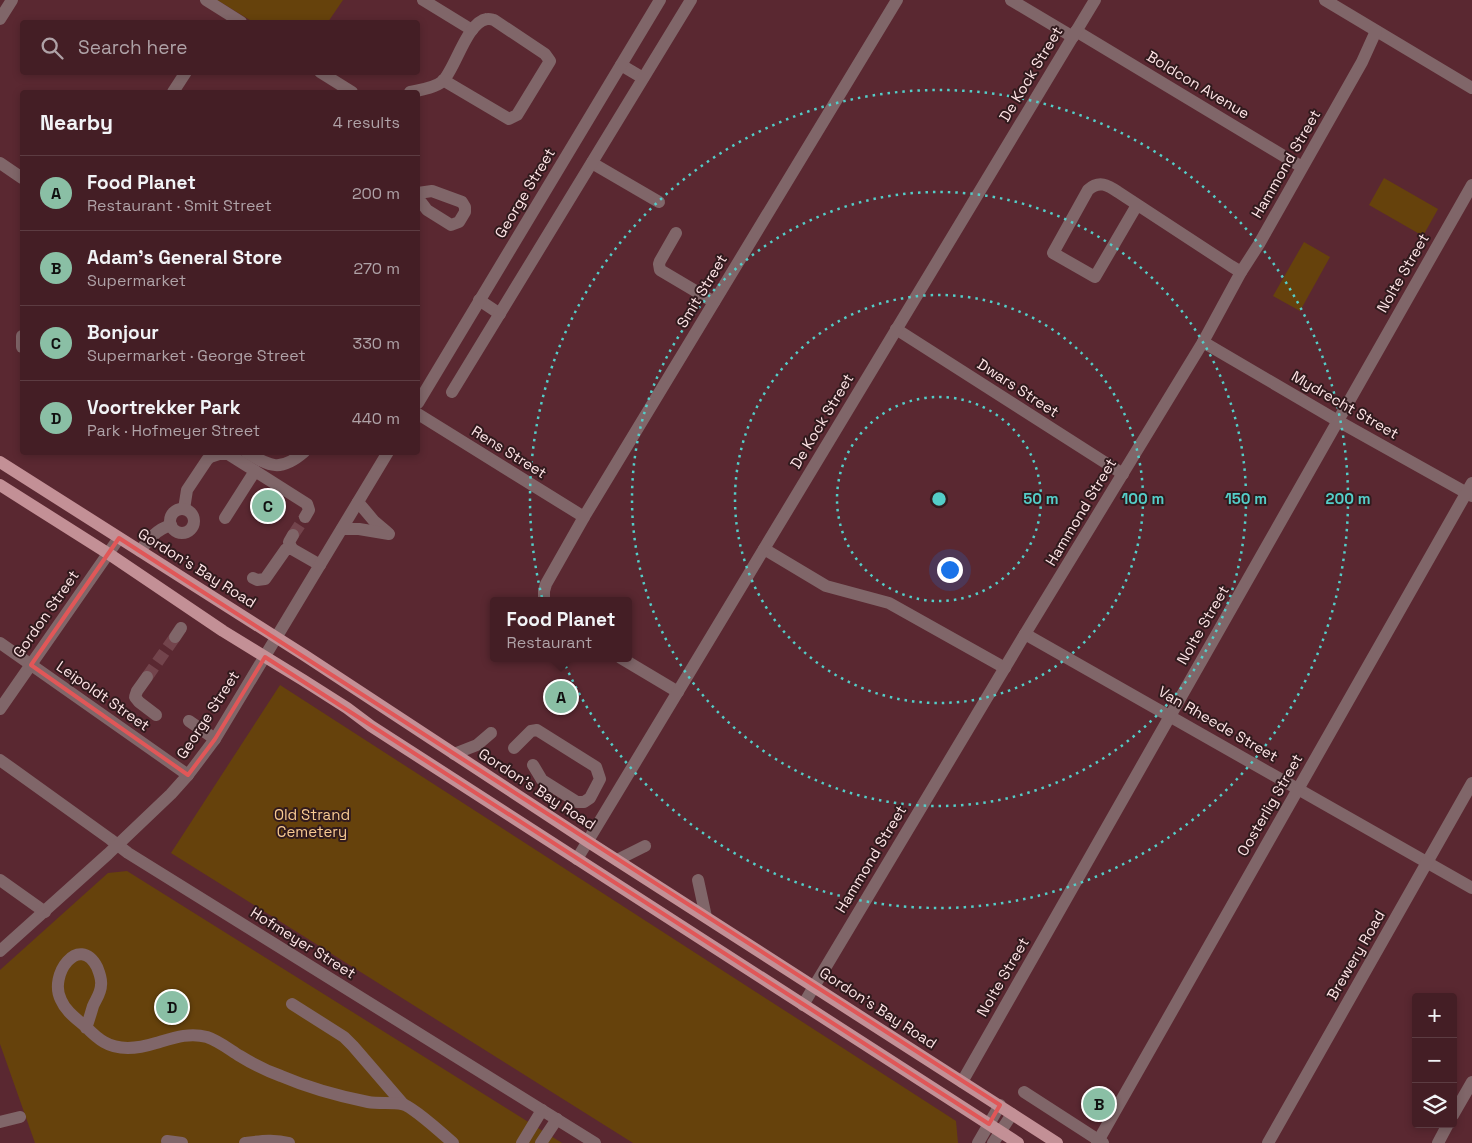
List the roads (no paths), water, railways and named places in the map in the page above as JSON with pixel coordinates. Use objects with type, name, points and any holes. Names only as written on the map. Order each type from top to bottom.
[{"type":"main road","name":"Gordon's Bay Road","points":[[0,462],[276,638],[616,860],[1000,1105],[1056,1143]]},
{"type":"main road","points":[[0,485],[109,554],[223,631],[347,708],[371,726],[1018,1143]]},
{"type":"street","points":[[0,19],[12,0]]},
{"type":"street","points":[[206,0],[222,17]]},
{"type":"street","points":[[423,0],[472,30]]},
{"type":"street","name":"George Street","points":[[420,400],[660,0]]},
{"type":"street","points":[[452,392],[691,0]]},
{"type":"street","name":"Smit Street","points":[[544,597],[546,584],[584,517],[896,0]]},
{"type":"street","name":"Boldcon Avenue","points":[[1011,0],[1074,34],[1302,167]]},
{"type":"street","name":"De Kock Street","points":[[577,859],[1095,0]]},
{"type":"street","points":[[1325,0],[1472,88]]},
{"type":"street","points":[[419,90],[432,87],[443,80],[472,30],[488,18],[494,20],[549,58],[549,64],[517,115],[509,119],[443,80]]},
{"type":"street","name":"Hammond Street","points":[[804,1005],[1025,634],[1203,342],[1241,272],[1362,62],[1376,31]]},
{"type":"street","points":[[621,65],[643,78]]},
{"type":"street","points":[[175,90],[184,75]]},
{"type":"street","points":[[325,75],[349,90]]},
{"type":"street","points":[[592,163],[659,202]]},
{"type":"street","points":[[0,164],[20,177]]},
{"type":"street","points":[[1137,204],[1094,277],[1053,253],[1088,190],[1092,186],[1102,184],[1107,185],[1137,204],[1241,272]]},
{"type":"street","name":"Nolte Street","points":[[962,1082],[1472,185]]},
{"type":"street","points":[[420,193],[432,191],[462,202],[465,212],[459,222],[451,225],[427,210],[420,201]]},
{"type":"street","points":[[676,233],[658,264],[660,270],[714,302]]},
{"type":"street","points":[[479,300],[500,314]]},
{"type":"street","name":"Dwars Street","points":[[896,329],[1123,474]]},
{"type":"street","name":"Mydrecht Street","points":[[1203,342],[1338,421],[1470,490]]},
{"type":"street","name":"Rens Street","points":[[420,415],[584,517]]},
{"type":"street","points":[[184,509],[188,490],[207,460],[216,455]]},
{"type":"street","points":[[230,455],[307,504],[308,511],[305,517]]},
{"type":"street","points":[[251,455],[275,466],[285,465],[301,455]]},
{"type":"street","name":"George Street","points":[[0,951],[118,845],[188,775],[215,739],[386,455]]},
{"type":"street","points":[[225,518],[255,471]]},
{"type":"street","name":"Oosterlig Street","points":[[1100,1142],[1298,789],[1470,490]]},
{"type":"street","points":[[342,529],[359,529],[389,534],[374,522],[358,502]]},
{"type":"street","points":[[184,509],[188,511],[194,518],[189,531],[176,532],[171,525],[172,516],[179,510],[184,509]]},
{"type":"street","points":[[140,551],[148,539],[165,526],[171,525]]},
{"type":"street","points":[[293,535],[289,542],[292,549],[320,565]]},
{"type":"street","name":"Gordon Street","points":[[0,709],[119,538]]},
{"type":"street","points":[[253,578],[257,580],[265,579],[286,550],[292,549]]},
{"type":"street","points":[[764,549],[826,586],[889,603],[1005,668]]},
{"type":"street","name":"Van Rheede Street","points":[[1025,634],[1472,888]]},
{"type":"street","name":"Leipoldt Street","points":[[0,643],[188,775]]},
{"type":"street","points":[[627,662],[678,692]]},
{"type":"street","points":[[146,676],[135,697],[138,702],[156,715]]},
{"type":"street","points":[[189,721],[215,739]]},
{"type":"street","points":[[514,748],[531,732],[537,730],[596,767],[600,779],[590,798],[584,802],[577,802],[542,780],[534,765]]},
{"type":"street","points":[[454,754],[477,745],[491,733]]},
{"type":"street","name":"Hofmeyer Street","points":[[0,760],[136,859],[595,1143]]},
{"type":"street","name":"Brewery Road","points":[[1268,1143],[1472,783]]},
{"type":"street","points":[[616,860],[645,846]]},
{"type":"street","points":[[0,880],[44,912]]},
{"type":"street","points":[[698,880],[706,917]]},
{"type":"street","points":[[86,1028],[102,984],[100,974],[94,962],[88,956],[79,954],[71,957],[63,966],[57,989],[64,1006],[86,1028],[96,1037],[106,1043],[124,1048],[145,1046],[182,1035],[208,1038],[278,1075],[302,1085],[370,1102],[403,1104]]},
{"type":"street","points":[[292,1004],[344,1037],[403,1104],[453,1143]]},
{"type":"street","points":[[1457,1108],[1472,1082]]},
{"type":"street","points":[[1024,1092],[1100,1142]]},
{"type":"street","points":[[978,1143],[1000,1105]]},
{"type":"street","points":[[522,1143],[542,1110]]},
{"type":"street","points":[[993,1143],[1012,1114]]},
{"type":"street","points":[[0,1122],[20,1117]]},
{"type":"street","points":[[541,1143],[557,1119]]},
{"type":"street","points":[[1438,1143],[1446,1128]]},
{"type":"street","points":[[245,1143],[279,1140],[289,1143]]},
{"type":"street","points":[[167,1141],[182,1143]]},
{"type":"tunnel","points":[[293,535],[305,517]]},
{"type":"tunnel","points":[[147,677],[175,637]]},
{"type":"place","name":"Bonjour","points":[[268,506]]},
{"type":"place","name":"Food Planet","points":[[561,697]]},
{"type":"place","name":"Voortrekker Park","points":[[172,1007]]},
{"type":"place","name":"Adam's General Store","points":[[1099,1104]]},
{"type":"park label","name":"Old Strand Cemetery","points":[[312,824]]}]
